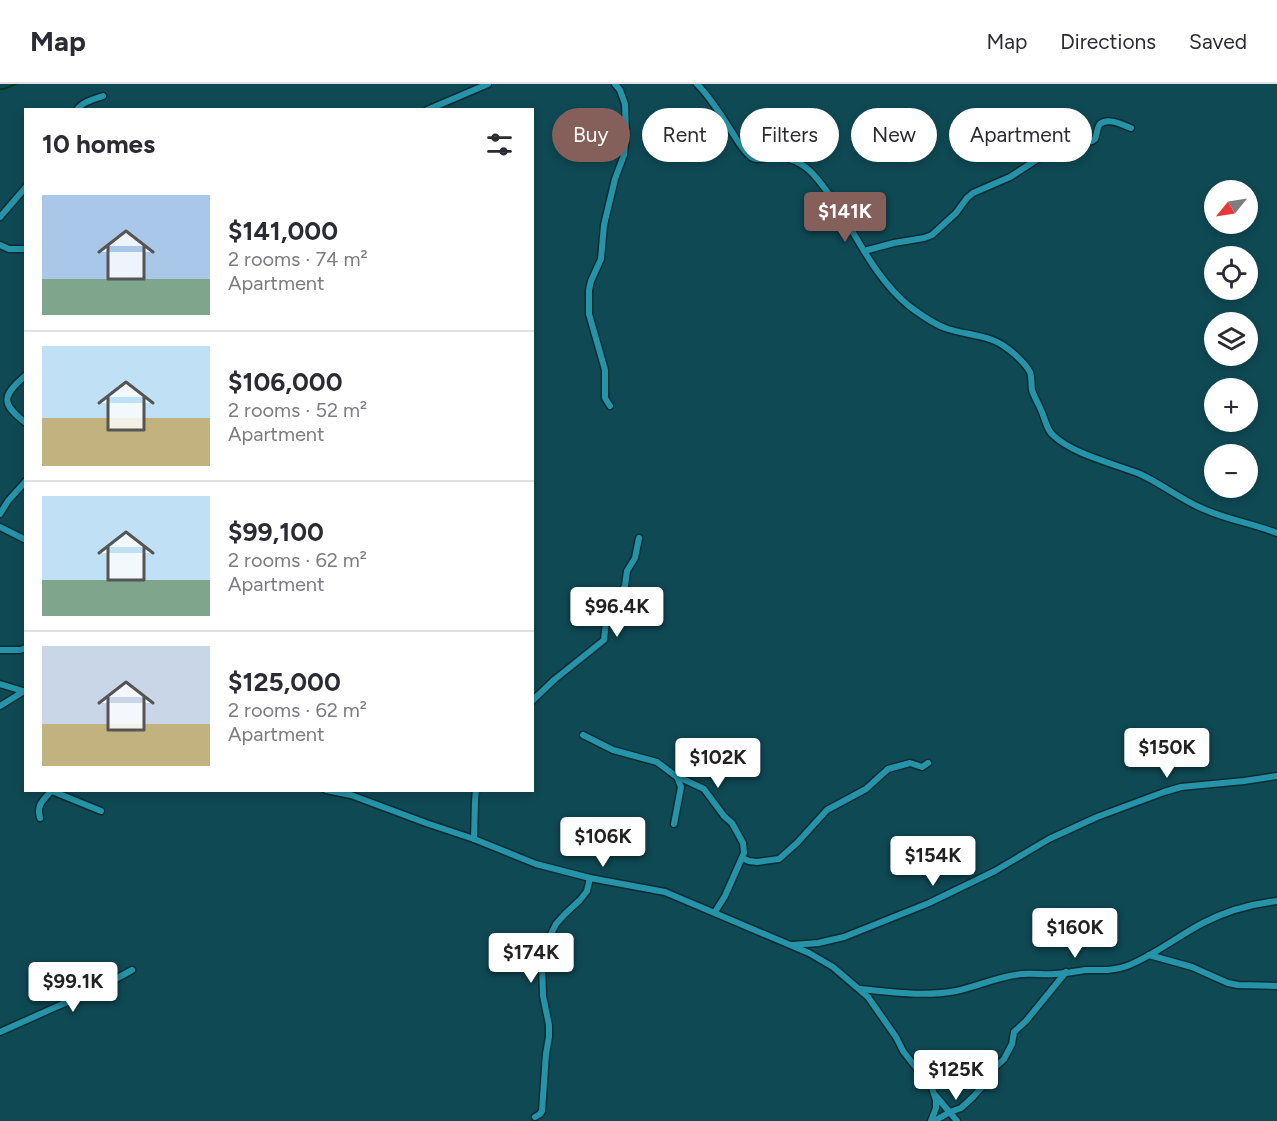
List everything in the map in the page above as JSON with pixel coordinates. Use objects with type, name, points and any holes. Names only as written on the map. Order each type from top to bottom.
[{"type":"street","points":[[432,108],[488,84]]},
{"type":"street","points":[[610,406],[605,398],[605,370],[589,314],[589,290],[601,259],[604,225],[615,179],[624,155],[625,104],[615,84]]},
{"type":"street","points":[[697,84],[752,158],[785,158],[811,171],[830,196],[883,279],[921,315],[947,329],[981,336],[1003,345],[1010,351],[1031,374],[1033,392],[1048,429],[1054,436],[1089,456],[1141,475],[1201,508],[1277,533]]},
{"type":"street","points":[[78,108],[84,103],[104,96]]},
{"type":"street","points":[[864,251],[932,235],[956,213],[973,193],[1010,177],[1044,155],[1062,147],[1092,141],[1095,139],[1098,126],[1102,123],[1113,122],[1131,128]]},
{"type":"street","points":[[0,218],[24,189]]},
{"type":"street","points":[[0,245],[9,249],[24,249]]},
{"type":"street","points":[[24,377],[9,389],[5,401],[14,415],[24,422]]},
{"type":"street","points":[[0,514],[24,483]]},
{"type":"street","points":[[0,527],[24,539]]},
{"type":"street","points":[[534,699],[604,640],[607,613],[625,586],[627,571],[635,558],[639,538]]},
{"type":"street","points":[[0,651],[24,649]]},
{"type":"street","points":[[0,684],[24,691]]},
{"type":"street","points":[[0,706],[24,691]]},
{"type":"street","points":[[583,735],[613,750],[657,762],[677,777],[704,789],[732,824],[742,843],[744,853],[716,912]]},
{"type":"street","points":[[742,858],[757,862],[779,859],[828,810],[866,789],[888,769],[910,763],[922,766],[928,763]]},
{"type":"street","points":[[791,945],[818,943],[844,937],[929,903],[995,871],[1049,839],[1097,817],[1164,792],[1180,787],[1277,776]]},
{"type":"street","points":[[674,824],[681,787],[677,777]]},
{"type":"street","points":[[40,818],[39,806],[51,792]]},
{"type":"street","points":[[54,792],[100,812]]},
{"type":"street","points":[[336,792],[351,795],[474,839],[536,864],[590,878],[665,892],[791,945],[833,967],[868,997],[903,1051],[957,1121]]},
{"type":"street","points":[[474,839],[476,792]]},
{"type":"street","points":[[535,1117],[542,1111],[549,1037],[543,996],[544,950],[556,924],[587,891],[590,878]]},
{"type":"street","points":[[860,988],[907,994],[935,994],[957,991],[1004,976],[1112,970],[1127,966],[1219,915],[1249,905],[1277,900]]},
{"type":"street","points":[[1149,954],[1192,967],[1238,985],[1277,986]]},
{"type":"street","points":[[0,1032],[103,986],[132,970]]},
{"type":"street","points":[[932,1121],[960,1108],[981,1088],[989,1073],[1005,1059],[1012,1044],[1014,1032],[1021,1027],[1066,972]]},
{"type":"street","points":[[932,1121],[936,1108],[935,1094]]},
{"type":"waterway","points":[[0,89],[16,84]]}]
